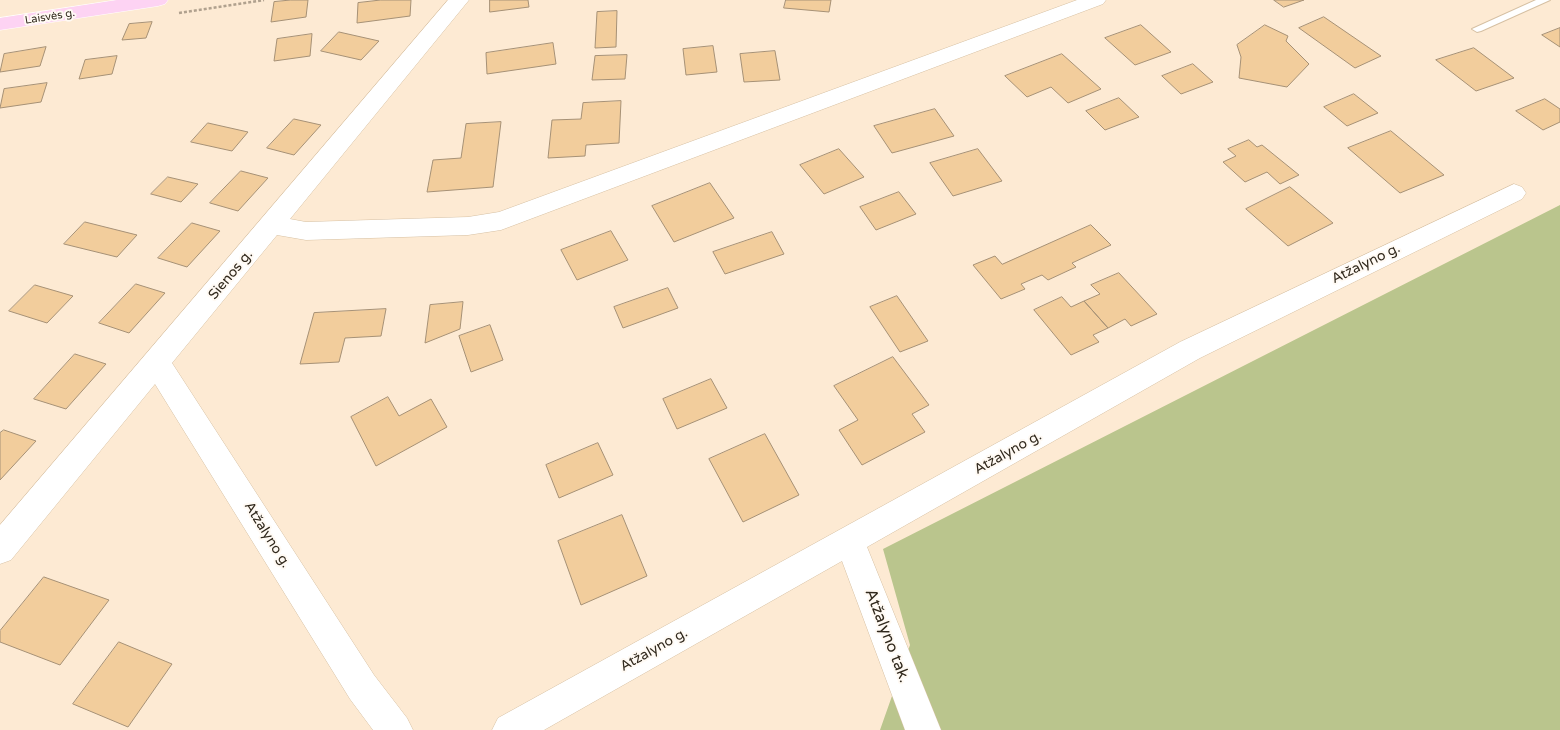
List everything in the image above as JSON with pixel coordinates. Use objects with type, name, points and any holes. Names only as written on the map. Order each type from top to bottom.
[{"type":"main road","name":"Laisvės g.","points":[[0,24],[158,0]]},
{"type":"street","name":"Sienos g.","points":[[0,549],[157,364],[459,0]]},
{"type":"street","points":[[273,225],[306,231],[468,226],[501,221],[1096,0]]},
{"type":"street","name":"Atžalyno g.","points":[[510,730],[850,542],[1190,350],[1514,193]]},
{"type":"street","name":"Atžalyno g.","points":[[157,364],[182,400],[362,687],[395,730]]},
{"type":"street","name":"Atžalyno tak.","points":[[850,542],[923,730]]},
{"type":"lane","points":[[1477,29],[1545,0]]},
{"type":"green space","points":[[1560,205],[1560,730],[880,730],[910,645],[883,549]]},
{"type":"building","points":[[308,0],[306,17],[271,22],[274,2]]},
{"type":"building","points":[[381,0],[411,0],[410,16],[357,23],[358,3]]},
{"type":"building","points":[[490,0],[528,0],[529,7],[490,12]]},
{"type":"building","points":[[786,0],[831,0],[829,12],[784,8]]},
{"type":"building","points":[[1274,0],[1304,0],[1284,7]]},
{"type":"building","points":[[617,11],[616,47],[595,48],[597,12]]},
{"type":"building","points":[[1324,17],[1381,56],[1355,68],[1299,28]]},
{"type":"building","points":[[152,22],[146,38],[122,40],[129,24]]},
{"type":"building","points":[[1141,25],[1171,52],[1135,65],[1105,38]]},
{"type":"building","points":[[1265,25],[1288,36],[1286,41],[1309,64],[1287,87],[1239,78],[1241,57],[1237,45]]},
{"type":"building","points":[[1560,28],[1560,47],[1542,35]]},
{"type":"building","points":[[339,32],[379,41],[361,60],[321,51]]},
{"type":"building","points":[[312,34],[310,56],[274,61],[277,39]]},
{"type":"building","points":[[553,43],[556,64],[487,74],[486,53]]},
{"type":"building","points":[[713,46],[717,72],[686,75],[683,49]]},
{"type":"building","points":[[46,47],[40,66],[0,72],[4,54]]},
{"type":"building","points":[[1474,48],[1514,78],[1476,91],[1436,60]]},
{"type":"building","points":[[775,51],[780,80],[744,82],[740,54]]},
{"type":"building","points":[[1062,54],[1101,89],[1068,103],[1051,87],[1027,97],[1005,76]]},
{"type":"building","points":[[627,55],[625,79],[592,80],[595,56]]},
{"type":"building","points":[[117,56],[112,74],[79,79],[85,60]]},
{"type":"building","points":[[1193,64],[1213,82],[1181,94],[1162,76]]},
{"type":"building","points":[[47,83],[41,102],[0,108],[4,89]]},
{"type":"building","points":[[1354,94],[1378,113],[1347,126],[1324,107]]},
{"type":"building","points":[[1119,98],[1139,117],[1105,130],[1086,111]]},
{"type":"building","points":[[1545,99],[1560,109],[1560,122],[1543,130],[1516,111]]},
{"type":"building","points":[[621,101],[619,143],[586,145],[585,156],[548,158],[552,120],[581,119],[583,103]]},
{"type":"building","points":[[935,109],[954,136],[892,153],[874,126]]},
{"type":"building","points":[[294,119],[321,125],[294,155],[267,148]]},
{"type":"building","points":[[501,122],[493,187],[427,192],[433,160],[461,158],[466,124]]},
{"type":"building","points":[[208,123],[248,132],[232,151],[191,142]]},
{"type":"building","points":[[1391,131],[1444,175],[1400,193],[1348,148]]},
{"type":"building","points":[[1249,140],[1257,147],[1262,145],[1299,175],[1280,184],[1267,172],[1245,182],[1223,162],[1236,156],[1228,149]]},
{"type":"building","points":[[839,149],[864,177],[824,194],[800,165]]},
{"type":"building","points":[[978,149],[1002,181],[953,196],[930,163]]},
{"type":"building","points":[[241,171],[268,178],[238,211],[210,203]]},
{"type":"building","points":[[168,177],[198,184],[181,202],[151,194]]},
{"type":"building","points":[[710,183],[734,218],[674,242],[652,206]]},
{"type":"building","points":[[1290,187],[1333,223],[1288,246],[1246,209]]},
{"type":"building","points":[[899,192],[916,214],[876,230],[860,207]]},
{"type":"building","points":[[85,222],[137,235],[117,257],[64,244]]},
{"type":"building","points":[[192,223],[220,231],[187,267],[158,258]]},
{"type":"building","points":[[1091,225],[1111,245],[1072,263],[1076,267],[1048,280],[1042,275],[1021,284],[1025,289],[1001,299],[973,265],[995,256],[1002,264]]},
{"type":"building","points":[[611,231],[628,260],[577,280],[561,250]]},
{"type":"building","points":[[772,232],[784,254],[725,274],[713,252]]},
{"type":"building","points":[[1119,273],[1157,314],[1131,326],[1125,319],[1108,328],[1084,301],[1100,294],[1091,285]]},
{"type":"building","points":[[136,284],[165,293],[129,333],[99,323]]},
{"type":"building","points":[[35,285],[73,296],[47,323],[9,311]]},
{"type":"building","points":[[668,288],[678,308],[623,328],[614,307]]},
{"type":"building","points":[[897,296],[928,341],[900,352],[870,307]]},
{"type":"building","points":[[1062,297],[1071,307],[1084,301],[1108,328],[1093,335],[1099,342],[1071,355],[1034,310]]},
{"type":"building","points":[[463,302],[460,329],[425,343],[430,305]]},
{"type":"building","points":[[386,309],[381,336],[345,338],[339,362],[300,364],[314,313]]},
{"type":"building","points":[[490,325],[503,360],[471,372],[459,336]]},
{"type":"building","points":[[75,354],[106,364],[66,409],[34,399]]},
{"type":"building","points":[[893,357],[929,405],[912,414],[925,432],[862,465],[839,430],[858,420],[834,386]]},
{"type":"building","points":[[711,379],[727,408],[677,429],[663,399]]},
{"type":"building","points":[[388,397],[399,416],[431,399],[447,427],[376,466],[351,417]]},
{"type":"building","points":[[4,430],[36,441],[0,480],[0,433]]},
{"type":"building","points":[[765,434],[799,495],[743,522],[709,459]]},
{"type":"building","points":[[598,443],[613,475],[559,498],[546,465]]},
{"type":"building","points":[[622,515],[647,576],[581,605],[558,541]]},
{"type":"building","points":[[44,577],[109,600],[60,665],[0,642],[0,631]]},
{"type":"building","points":[[119,642],[172,664],[128,727],[73,704]]}]
